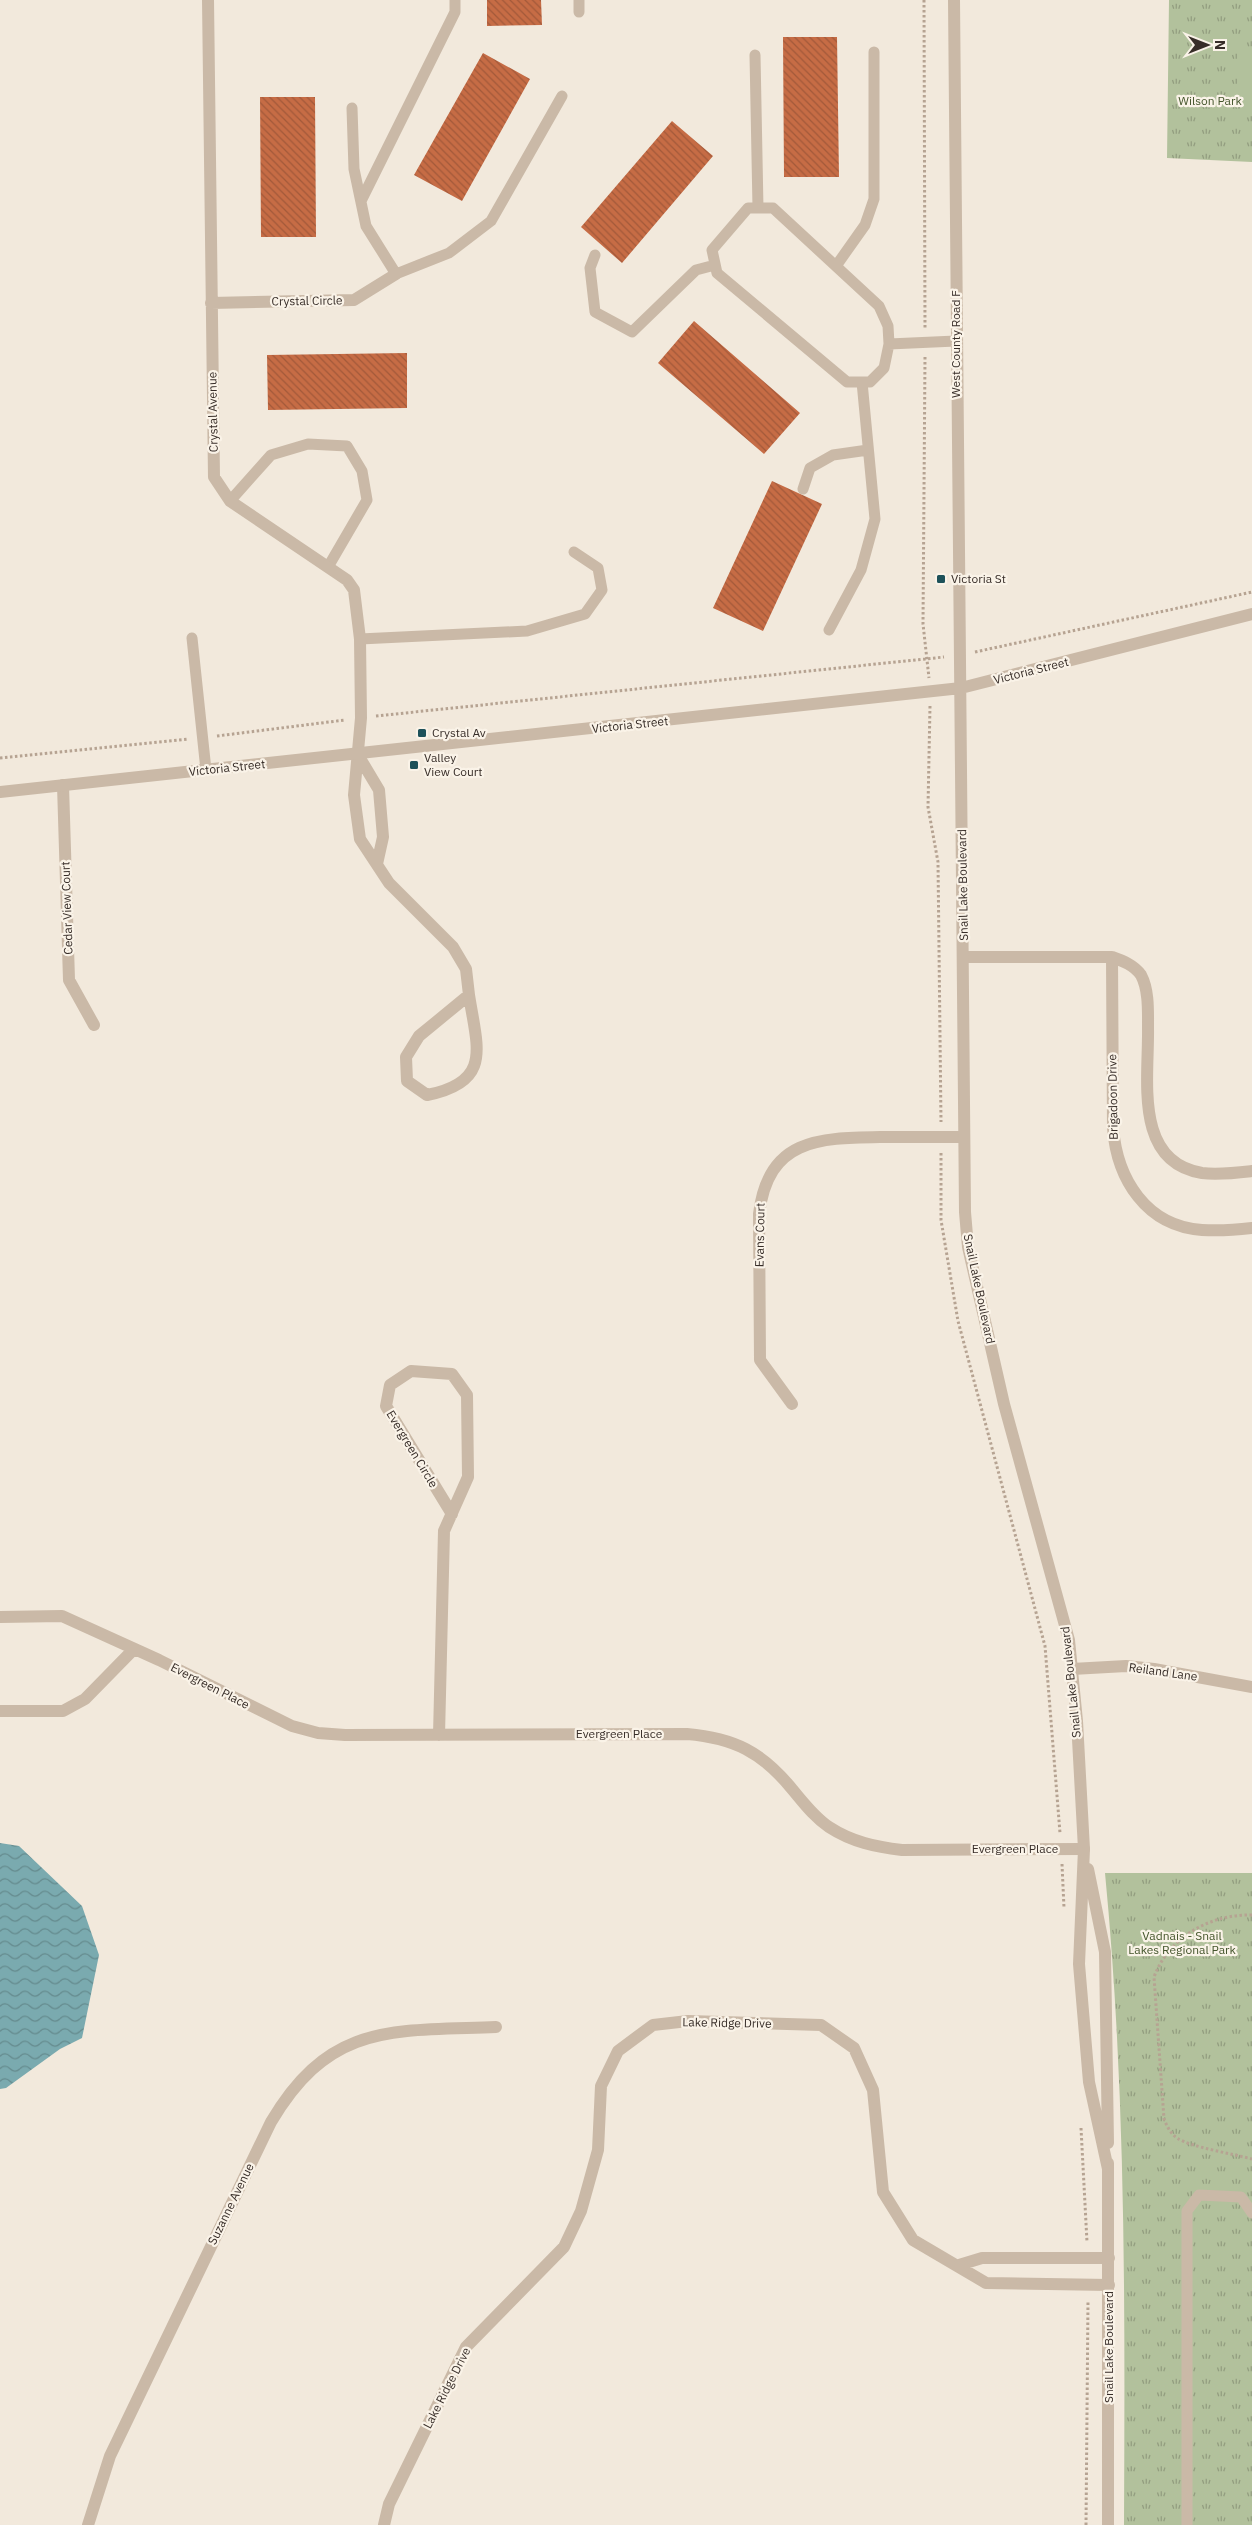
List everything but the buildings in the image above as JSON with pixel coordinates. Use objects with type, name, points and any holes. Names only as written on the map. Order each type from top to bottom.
[{"type":"street","name":"Crystal Avenue","points":[[208,0],[214,477],[230,501],[352,584],[360,639],[361,718],[358,755]]},
{"type":"street","name":"West County Road F","points":[[954,0],[961,688]]},
{"type":"street","name":"Crystal Circle","points":[[211,304],[354,300],[396,274]]},
{"type":"street","name":"Victoria Street","points":[[0,792],[358,755],[961,688],[1252,614]]},
{"type":"street","name":"Snail Lake Boulevard","points":[[961,688],[965,1212],[970,1254],[1004,1404],[1063,1614],[1072,1669],[1084,1849],[1079,1964],[1089,2082],[1108,2169]]},
{"type":"street","points":[[358,755],[354,795],[360,839],[389,883],[454,947],[466,969],[478,1054],[473,1072],[448,1091],[427,1095],[407,1081],[406,1058],[419,1036],[469,995]]},
{"type":"street","points":[[358,755],[379,790],[383,836],[377,864]]},
{"type":"street","name":"Cedar View Court","points":[[63,785],[69,980],[94,1025]]},
{"type":"street","points":[[964,957],[1112,957],[1129,963],[1140,974],[1145,987],[1148,1010],[1149,1111],[1152,1131],[1160,1148],[1178,1164],[1200,1172],[1215,1174],[1252,1171]]},
{"type":"street","name":"Brigadoon Drive","points":[[1112,957],[1113,1128],[1114,1146],[1120,1167],[1130,1186],[1144,1204],[1160,1217],[1180,1226],[1200,1230],[1252,1228]]},
{"type":"street","name":"Evans Court","points":[[792,1404],[760,1360],[759,1214],[761,1197],[768,1178],[780,1162],[794,1150],[812,1141],[835,1138],[964,1137]]},
{"type":"street","name":"Evergreen Circle","points":[[439,1735],[444,1531],[452,1514],[468,1477],[467,1395],[452,1374],[411,1371],[390,1385],[386,1406],[452,1514]]},
{"type":"street","name":"Evergreen Place","points":[[0,1617],[62,1616],[292,1726],[318,1733],[345,1735],[686,1734],[711,1736],[736,1743],[758,1755],[777,1770],[807,1808],[828,1826],[851,1839],[876,1847],[902,1850],[1084,1849]]},
{"type":"street","points":[[0,1711],[63,1711],[85,1700],[134,1649]]},
{"type":"street","name":"Reiland Lane","points":[[1072,1669],[1126,1666],[1154,1669],[1252,1687]]},
{"type":"street","name":"Snail Lake Boulevard","points":[[1084,1849],[1105,1952],[1109,2258],[1108,2525]]},
{"type":"street","name":"Lake Ridge Drive","points":[[384,2525],[389,2504],[466,2347],[564,2248],[581,2210],[598,2150],[601,2086],[618,2051],[653,2025],[688,2021],[821,2025],[854,2048],[873,2090],[882,2192],[913,2240],[986,2282],[1109,2285]]},
{"type":"street","name":"Suzanne Avenue","points":[[88,2525],[95,2498],[116,2443],[271,2122],[284,2100],[302,2079],[327,2056],[349,2044],[367,2038],[411,2030],[496,2027]]},
{"type":"street","points":[[959,2265],[982,2258],[1109,2258]]},
{"type":"lane","points":[[361,201],[456,12],[455,0]]},
{"type":"lane","points":[[836,266],[864,225],[874,199],[874,52]]},
{"type":"lane","points":[[755,55],[758,208]]},
{"type":"lane","points":[[352,108],[354,169],[366,226],[396,274],[449,253],[491,220],[562,96]]},
{"type":"lane","points":[[748,208],[758,208],[773,208],[879,306],[888,326],[889,344],[884,368],[870,382],[848,382],[717,273],[712,250],[748,208]]},
{"type":"lane","points":[[595,255],[590,268],[595,312],[632,332],[696,270],[715,265]]},
{"type":"lane","points":[[889,344],[956,341]]},
{"type":"lane","points":[[829,630],[861,570],[875,519],[862,382]]},
{"type":"lane","points":[[230,501],[271,455],[308,444],[347,446],[362,471],[367,500],[328,567]]},
{"type":"lane","points":[[803,489],[810,468],[833,455],[868,450]]},
{"type":"lane","points":[[360,639],[527,630],[585,614],[602,590],[598,568],[574,552]]},
{"type":"lane","points":[[192,638],[206,770]]},
{"type":"lane","points":[[1187,2525],[1187,2212],[1199,2195],[1241,2197],[1252,2212]]},
{"type":"path","points":[[0,758],[960,655],[1252,592]]},
{"type":"path","points":[[1252,1915],[1224,1916],[1186,1934],[1159,1963],[1154,1977],[1164,2118],[1168,2129],[1176,2138],[1189,2143],[1252,2159]]},
{"type":"green space","name":"Wilson Park","points":[[1169,0],[1252,0],[1252,162],[1167,158]]},
{"type":"green space","points":[[1238,51],[1252,51],[1252,103],[1238,103]]},
{"type":"green space","name":"Vadnais - Snail Lakes Regional Park","points":[[1105,1873],[1252,1873],[1252,2525],[1124,2525],[1124,2281],[1121,2117],[1112,1954]]},
{"type":"water","points":[[0,1843],[19,1846],[82,1906],[99,1955],[82,2038],[60,2049],[6,2088],[0,2089]]},
{"type":"place","name":"Victoria St","points":[[941,579]]},
{"type":"place","name":"Crystal Av","points":[[422,733]]},
{"type":"place","name":"Valley View Court","points":[[414,765]]}]
